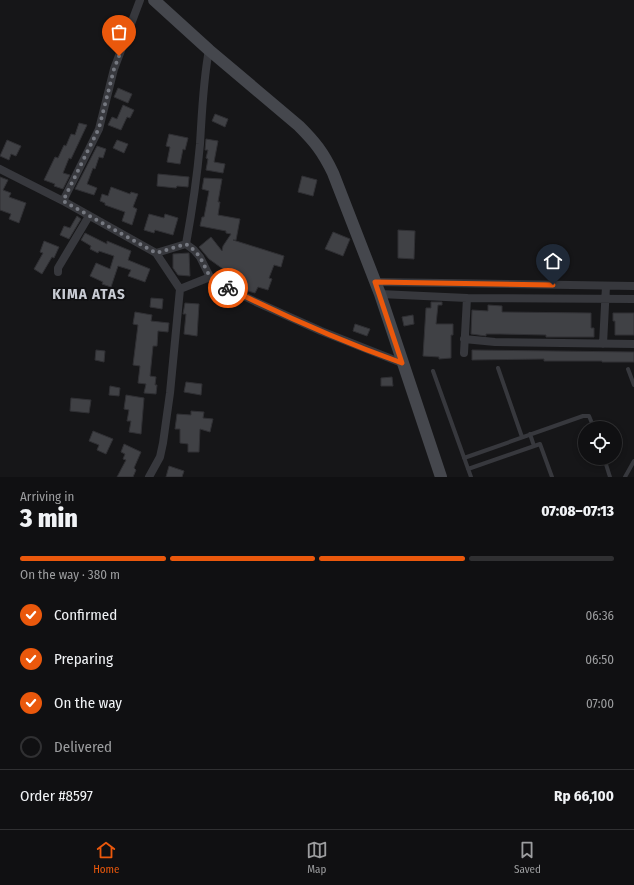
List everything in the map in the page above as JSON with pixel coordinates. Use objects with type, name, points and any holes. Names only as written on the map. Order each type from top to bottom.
[{"type":"main road","points":[[154,0],[209,50],[299,126],[312,138],[324,155],[333,173],[380,294],[441,477]]},
{"type":"street","points":[[63,201],[99,128],[114,69],[140,0]]},
{"type":"street","points":[[186,244],[192,208],[209,50]]},
{"type":"street","points":[[0,169],[63,201],[156,253],[180,289],[170,393],[163,443],[160,457],[149,477]]},
{"type":"street","points":[[58,272],[58,268],[89,216]]},
{"type":"street","points":[[156,253],[186,244]]},
{"type":"street","points":[[186,244],[200,257],[210,277],[223,286],[256,302],[402,363]]},
{"type":"street","points":[[180,289],[210,277]]},
{"type":"street","points":[[375,282],[634,286]]},
{"type":"street","points":[[603,344],[606,286]]},
{"type":"street","points":[[380,294],[467,298],[634,299]]},
{"type":"street","points":[[464,353],[467,298]]},
{"type":"street","points":[[464,340],[495,342],[634,344]]},
{"type":"lane","points":[[498,368],[522,437]]},
{"type":"lane","points":[[628,369],[634,385]]},
{"type":"lane","points":[[433,371],[471,477]]},
{"type":"lane","points":[[464,458],[583,416],[590,418],[591,421]]},
{"type":"lane","points":[[530,434],[534,446]]},
{"type":"lane","points":[[468,469],[540,444],[552,477]]},
{"type":"lane","points":[[626,477],[634,461]]},
{"type":"lane","points":[[606,465],[610,477]]},
{"type":"building","points":[[118,88],[132,94],[128,103],[114,97]]},
{"type":"building","points":[[123,105],[134,110],[130,118],[127,117],[121,130],[108,125],[112,117],[117,119]]},
{"type":"building","points":[[215,114],[228,119],[225,127],[212,121]]},
{"type":"building","points":[[79,123],[87,125],[71,159],[69,158],[63,173],[70,175],[63,189],[44,180],[55,157],[58,158],[64,145],[66,146],[71,134],[75,135]]},
{"type":"building","points":[[169,134],[188,138],[185,150],[183,149],[180,164],[167,162],[170,147],[166,146]]},
{"type":"building","points":[[206,139],[218,141],[214,162],[225,164],[223,173],[206,170],[208,150],[205,150]]},
{"type":"building","points":[[7,140],[21,146],[16,156],[11,154],[9,160],[0,156]]},
{"type":"building","points":[[117,140],[128,144],[124,153],[113,148]]},
{"type":"building","points":[[97,146],[106,149],[103,158],[99,157],[95,169],[93,168],[87,184],[97,188],[94,195],[75,189]]},
{"type":"building","points":[[158,174],[189,177],[188,187],[177,186],[176,188],[157,186]]},
{"type":"building","points":[[302,176],[317,180],[313,196],[298,192]]},
{"type":"building","points":[[0,177],[8,180],[3,190],[11,193],[9,197],[26,203],[19,223],[9,219],[11,214],[0,210]]},
{"type":"building","points":[[204,178],[222,179],[218,202],[220,202],[218,215],[240,219],[236,240],[233,240],[284,256],[281,267],[274,265],[269,278],[272,279],[268,290],[258,287],[255,293],[241,289],[245,279],[230,274],[209,259],[199,247],[211,237],[222,251],[223,246],[231,234],[226,233],[226,231],[200,226],[202,217],[204,217],[209,191],[202,189]]},
{"type":"building","points":[[111,187],[130,194],[131,192],[138,194],[133,207],[137,209],[132,225],[122,221],[125,212],[105,205],[105,203],[100,201],[102,194],[108,196]]},
{"type":"building","points":[[149,214],[164,218],[165,214],[178,218],[173,235],[155,230],[154,233],[144,230]]},
{"type":"building","points":[[77,216],[81,219],[69,239],[60,235],[64,226],[70,228]]},
{"type":"building","points":[[398,230],[415,231],[414,259],[398,258]]},
{"type":"building","points":[[333,232],[350,239],[343,256],[325,249]]},
{"type":"building","points":[[85,233],[107,244],[107,241],[131,251],[128,260],[150,269],[145,282],[128,276],[131,270],[118,266],[111,287],[102,284],[103,282],[90,276],[96,263],[110,269],[114,256],[99,251],[98,253],[90,249],[91,246],[81,240]]},
{"type":"building","points":[[44,241],[59,247],[54,258],[52,257],[42,274],[34,269],[43,253],[40,252]]},
{"type":"building","points":[[189,253],[190,276],[178,275],[173,268],[173,254]]},
{"type":"building","points":[[151,298],[163,299],[162,309],[150,307]]},
{"type":"building","points":[[431,302],[442,302],[442,305],[438,305],[436,324],[453,324],[453,335],[451,335],[451,358],[439,359],[439,357],[423,356],[426,308],[431,308]]},
{"type":"building","points":[[185,303],[199,304],[197,336],[184,334],[186,314],[183,314]]},
{"type":"building","points":[[488,305],[502,306],[502,312],[591,313],[591,328],[594,328],[594,337],[546,337],[546,335],[499,334],[486,334],[486,336],[471,334],[472,310],[488,311]]},
{"type":"building","points":[[135,312],[152,315],[151,321],[169,323],[168,332],[158,331],[157,346],[153,346],[150,376],[156,377],[156,394],[144,393],[146,384],[138,383],[140,366],[133,365],[138,325],[133,324]]},
{"type":"building","points":[[613,313],[634,313],[634,335],[615,335],[615,321],[613,321]]},
{"type":"building","points":[[413,315],[414,324],[404,326],[402,317]]},
{"type":"building","points":[[355,324],[370,329],[367,336],[353,331]]},
{"type":"building","points":[[96,350],[105,351],[104,362],[95,360]]},
{"type":"building","points":[[472,350],[634,352],[634,362],[544,361],[544,359],[472,360]]},
{"type":"building","points":[[392,377],[393,386],[381,386],[381,378]]},
{"type":"building","points":[[186,382],[202,384],[201,395],[184,392]]},
{"type":"building","points":[[110,386],[120,388],[119,396],[109,395]]},
{"type":"building","points":[[126,395],[144,398],[141,434],[129,432],[131,421],[127,421],[129,410],[124,409]]},
{"type":"building","points":[[71,398],[91,400],[89,413],[70,411]]},
{"type":"building","points":[[191,411],[204,412],[203,418],[213,419],[210,432],[200,429],[199,452],[188,452],[188,444],[180,443],[180,429],[175,429],[177,414],[191,415]]},
{"type":"building","points":[[93,431],[113,439],[106,454],[97,450],[99,445],[89,441]]},
{"type":"building","points":[[124,444],[141,452],[134,468],[136,470],[133,477],[117,477],[126,460],[123,459],[125,454],[121,452]]},
{"type":"building","points":[[169,466],[184,471],[182,477],[166,477]]},
{"type":"way so far","points":[[119,56],[114,69],[99,128],[63,201],[156,253],[186,244],[200,257],[210,277],[228,288]]},
{"type":"district","name":"KIMA ATAS","points":[[89,294]]},
{"type":"route","points":[[228,288],[321,331],[402,363],[396,341],[375,282],[553,285]]}]
